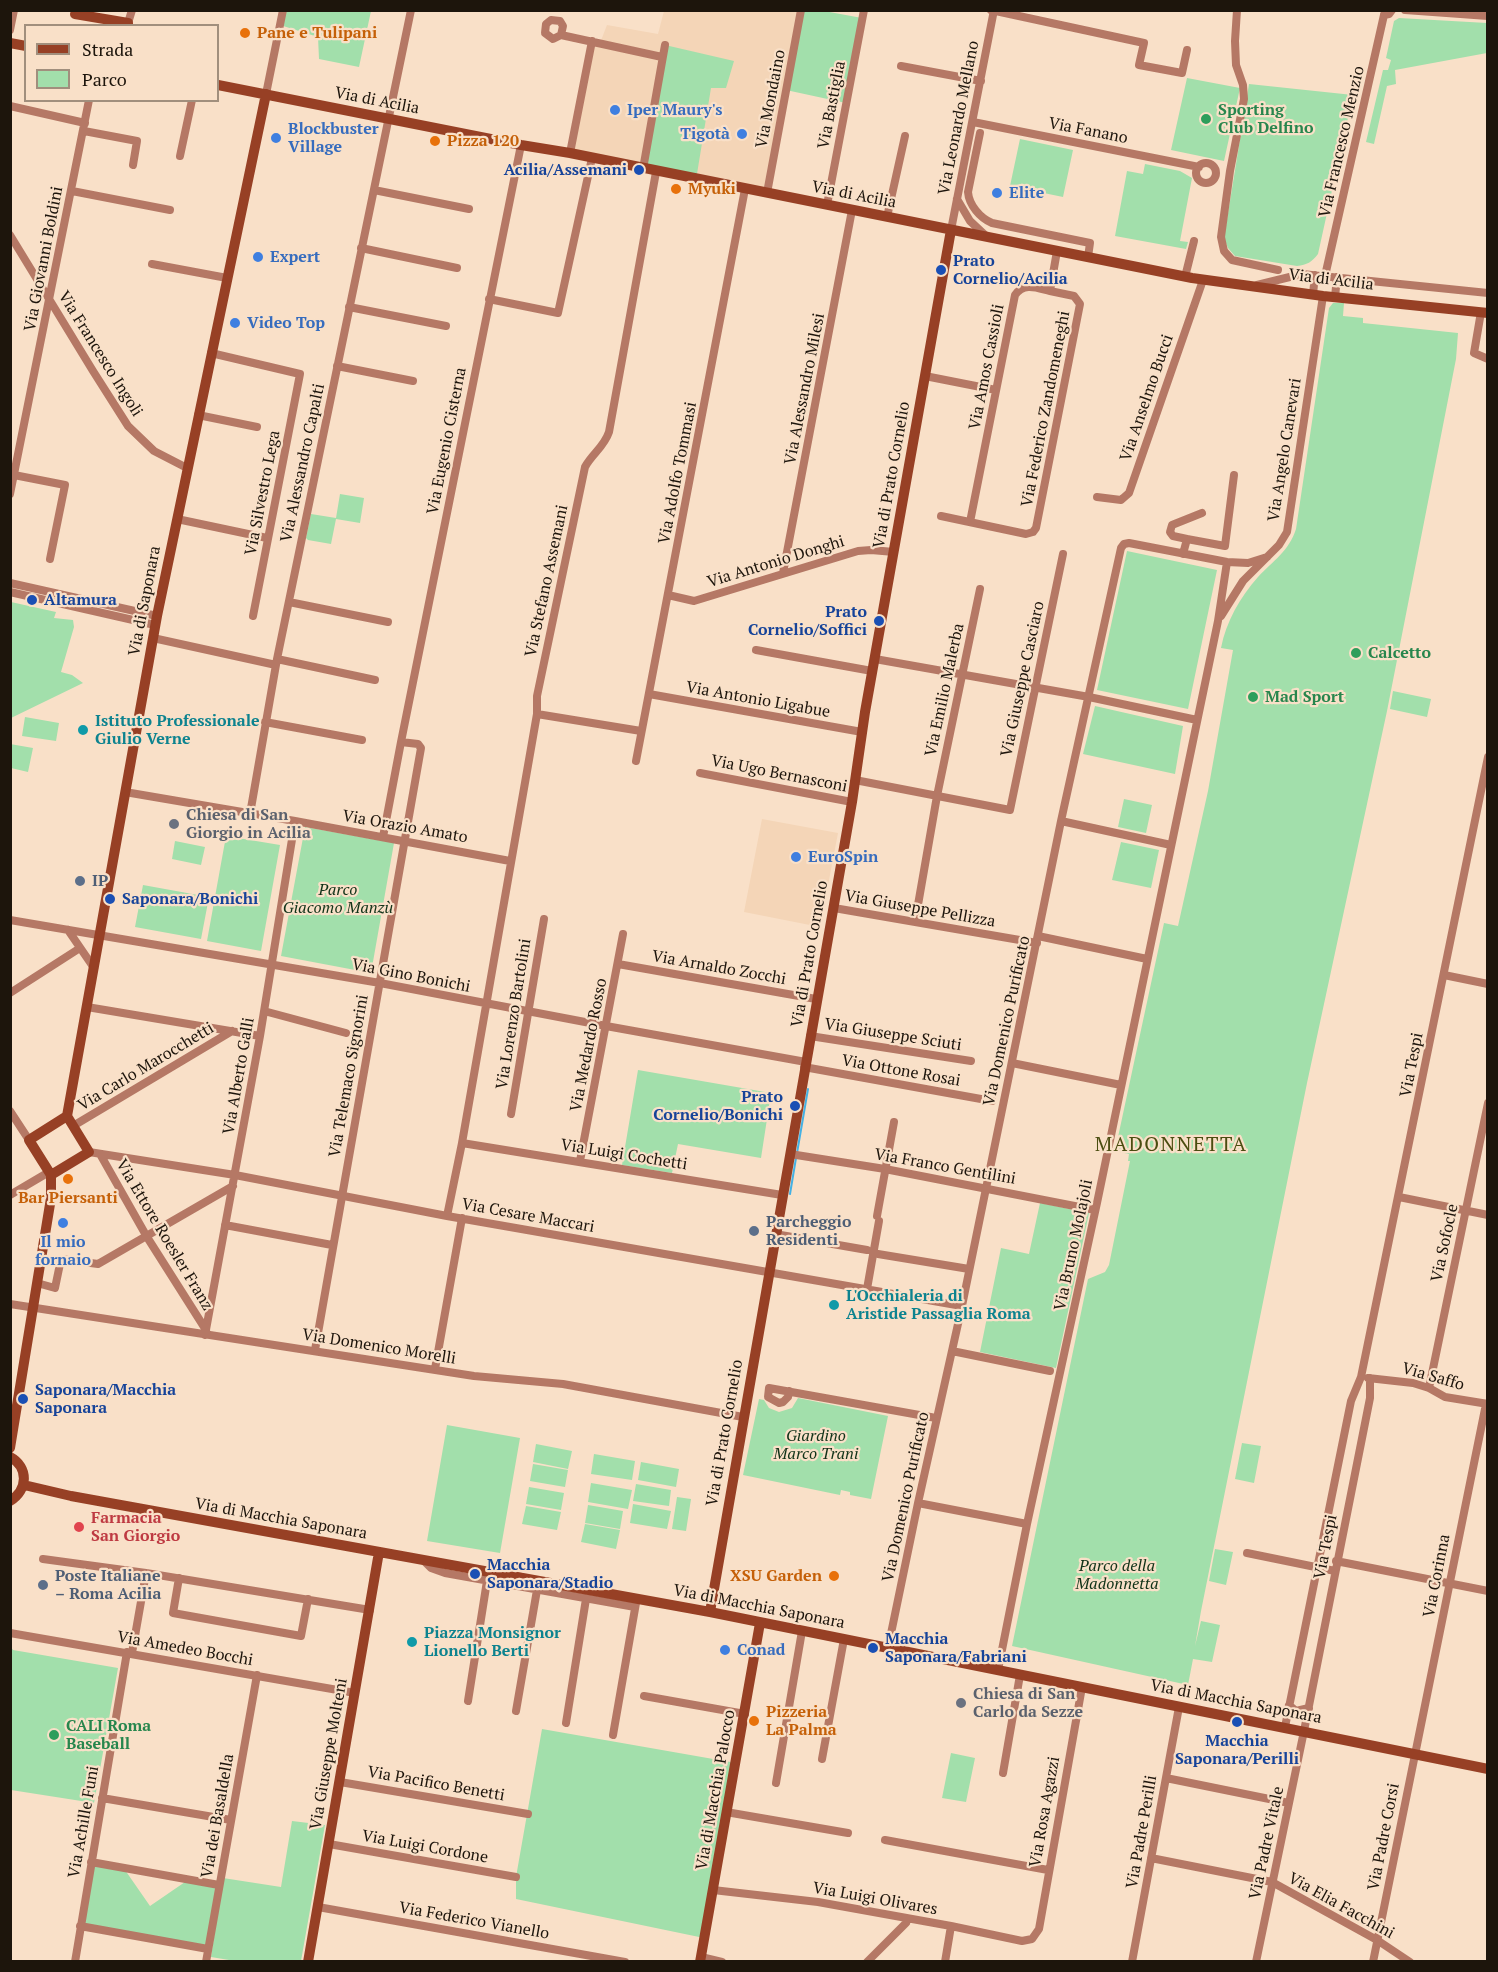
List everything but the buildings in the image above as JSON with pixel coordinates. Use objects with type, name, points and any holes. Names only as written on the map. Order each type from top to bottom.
[{"type":"street","points":[[10,30],[14,10]]},
{"type":"street","points":[[75,17],[128,24],[132,10]]},
{"type":"street","points":[[266,94],[283,10]]},
{"type":"street","name":"Via Alessandro Capalti","points":[[250,814],[265,722],[289,602],[411,10]]},
{"type":"street","name":"Via Mondaino","points":[[767,193],[801,10]]},
{"type":"street","name":"Via Bastiglia","points":[[827,205],[864,10]]},
{"type":"street","points":[[1237,10],[1234,42],[1236,65],[1243,85],[1244,99],[1230,171],[1221,237],[1224,251],[1232,260],[1278,270]]},
{"type":"street","points":[[1405,10],[1488,16]]},
{"type":"street","points":[[993,11],[1143,43],[1139,65],[1182,73],[1187,50]]},
{"type":"street","name":"Via Leonardo Mellano","points":[[951,230],[957,199],[970,161],[973,122],[993,11]]},
{"type":"street","name":"Via Francesco Menzio","points":[[1325,276],[1385,12]]},
{"type":"street","points":[[561,35],[662,57]]},
{"type":"street","points":[[570,153],[592,41]]},
{"type":"street","points":[[643,169],[664,45]]},
{"type":"street","points":[[901,66],[981,81]]},
{"type":"street","name":"Via di Acilia","points":[[219,85],[570,153],[1185,277],[1335,297],[1484,312]]},
{"type":"street","name":"Via di Saponara","points":[[70,1121],[99,936],[156,621],[266,94]]},
{"type":"street","name":"Via Giovanni Boldini","points":[[10,494],[89,102]]},
{"type":"street","points":[[180,156],[192,102]]},
{"type":"street","points":[[10,105],[137,141],[133,165]]},
{"type":"street","name":"Via Fanano","points":[[973,122],[1199,167]]},
{"type":"street","points":[[980,133],[970,161],[968,196],[985,219],[992,223],[1090,243],[1088,257]]},
{"type":"street","points":[[887,217],[905,136]]},
{"type":"street","name":"Via Eugenio Cisterna","points":[[401,742],[521,145]]},
{"type":"street","points":[[489,299],[558,313],[592,158]]},
{"type":"street","name":"Via Stefano Assemani","points":[[486,1004],[537,714],[537,696],[585,467],[589,459],[606,442],[609,432],[656,172]]},
{"type":"street","name":"Via Adolfo Tommasi","points":[[636,762],[745,189]]},
{"type":"street","points":[[374,190],[469,209]]},
{"type":"street","points":[[72,191],[170,210]]},
{"type":"street","points":[[957,199],[970,221],[988,237]]},
{"type":"street","name":"Via Alessandro Milesi","points":[[783,573],[852,210]]},
{"type":"street","name":"Via di Prato Cornelio","points":[[710,1612],[782,1195],[795,1155],[805,1064],[951,230]]},
{"type":"street","name":"Via Francesco Ingoli","points":[[10,234],[93,371],[134,433],[154,452],[187,468]]},
{"type":"street","points":[[1185,277],[1194,241]]},
{"type":"street","points":[[361,248],[457,268]]},
{"type":"street","points":[[1050,291],[1057,251]]},
{"type":"street","points":[[152,264],[227,278]]},
{"type":"street","points":[[1315,275],[1318,295]]},
{"type":"street","points":[[1253,286],[1290,276],[1315,275],[1488,293]]},
{"type":"street","points":[[1335,297],[1337,277]]},
{"type":"street","name":"Via Anselmo Bucci","points":[[1097,497],[1121,500],[1129,493],[1203,280]]},
{"type":"street","name":"Via Amos Cassioli","points":[[970,522],[1016,293],[1022,287],[1027,286],[1050,291]]},
{"type":"street","name":"Via Federico Zandomeneghi","points":[[941,516],[1026,534],[1033,532],[1036,528],[1080,304],[1074,296],[1050,291]]},
{"type":"street","name":"Via Angelo Canevari","points":[[1218,621],[1243,581],[1283,540],[1289,522],[1318,295]]},
{"type":"street","points":[[349,308],[446,326]]},
{"type":"street","points":[[1484,312],[1474,349],[1478,355],[1488,359]]},
{"type":"street","name":"Via Silvestro Lega","points":[[211,353],[300,374],[253,616]]},
{"type":"street","points":[[337,366],[413,381]]},
{"type":"street","points":[[925,376],[996,390]]},
{"type":"street","points":[[198,415],[256,427]]},
{"type":"street","points":[[14,475],[65,485],[50,559]]},
{"type":"street","points":[[1202,513],[1172,525],[1170,532],[1173,536],[1224,546],[1234,475]]},
{"type":"street","points":[[177,519],[267,538]]},
{"type":"street","points":[[1183,554],[1187,539]]},
{"type":"street","name":"Via Domenico Purificato","points":[[888,1648],[962,1306],[1061,821],[1121,547],[1129,543],[1227,562],[1248,563],[1267,557]]},
{"type":"street","name":"Via Antonio Donghi","points":[[668,595],[694,601],[858,551],[872,549],[894,552]]},
{"type":"street","name":"Via Giuseppe Casciaro","points":[[937,796],[1010,810],[1063,554]]},
{"type":"street","name":"Via Angelo Canevari","points":[[1197,720],[1218,621],[1227,562]]},
{"type":"street","points":[[10,583],[156,621]]},
{"type":"street","name":"Via Emilio Malerba","points":[[915,922],[937,796],[980,589]]},
{"type":"street","points":[[10,592],[156,621]]},
{"type":"street","points":[[289,602],[388,622]]},
{"type":"street","points":[[153,639],[375,680]]},
{"type":"street","points":[[756,650],[873,671]]},
{"type":"street","points":[[875,659],[1089,697],[1197,720]]},
{"type":"street","name":"Via Antonio Ligabue","points":[[649,694],[862,732]]},
{"type":"street","points":[[537,714],[641,732]]},
{"type":"street","name":"Via Bruno Molajoli","points":[[998,1671],[1197,720]]},
{"type":"street","points":[[265,722],[362,740]]},
{"type":"street","points":[[383,837],[401,742]]},
{"type":"street","name":"Via Telemaco Signorini","points":[[315,1350],[421,748],[418,744],[401,742]]},
{"type":"street","name":"Via Tespi","points":[[1284,1727],[1351,1401],[1361,1377],[1399,1197],[1488,757]]},
{"type":"street","name":"Via Ugo Bernasconi","points":[[700,773],[852,802]]},
{"type":"street","points":[[855,780],[937,796]]},
{"type":"street","name":"Via Orazio Amato","points":[[125,792],[510,861]]},
{"type":"street","name":"Via Alberto Galli","points":[[206,1332],[260,1036],[295,821]]},
{"type":"street","points":[[1061,821],[1171,844]]},
{"type":"street","name":"Via Giuseppe Pellizza","points":[[834,908],[1147,959]]},
{"type":"street","name":"Via Lorenzo Bartolini","points":[[511,1114],[544,919]]},
{"type":"street","name":"Via Gino Bonichi","points":[[10,920],[380,983],[805,1064]]},
{"type":"street","points":[[68,930],[94,968]]},
{"type":"street","name":"Via Medardo Rosso","points":[[580,1161],[623,934]]},
{"type":"street","points":[[10,993],[80,948]]},
{"type":"street","name":"Via Arnaldo Zocchi","points":[[618,964],[816,999]]},
{"type":"street","points":[[1444,975],[1488,984]]},
{"type":"street","points":[[447,1216],[486,1004]]},
{"type":"street","points":[[87,1007],[260,1036]]},
{"type":"street","points":[[264,1011],[346,1033]]},
{"type":"street","name":"Via Carlo Marocchetti","points":[[70,1121],[232,1031]]},
{"type":"street","name":"Via Giuseppe Sciuti","points":[[810,1036],[971,1061]]},
{"type":"street","points":[[1012,1063],[1122,1085]]},
{"type":"street","name":"Via Ottone Rosai","points":[[805,1064],[992,1101]]},
{"type":"street","name":"Via Sofocle","points":[[1429,1389],[1488,1103]]},
{"type":"street","points":[[10,1111],[50,1173],[51,1205],[10,1448]]},
{"type":"street","points":[[10,1195],[94,1153],[70,1121],[29,1140]]},
{"type":"street","points":[[867,1289],[894,1122]]},
{"type":"street","name":"Via Luigi Cochetti","points":[[462,1143],[782,1195]]},
{"type":"street","name":"Via Cesare Maccari","points":[[94,1153],[235,1175],[447,1216],[962,1306]]},
{"type":"street","name":"Via Ettore Roesler Franz","points":[[94,1153],[206,1332]]},
{"type":"street","name":"Via Franco Gentilini","points":[[795,1155],[885,1169],[1095,1210]]},
{"type":"street","points":[[37,1283],[55,1288],[61,1258],[98,1264],[233,1186]]},
{"type":"street","points":[[1399,1197],[1488,1215]]},
{"type":"street","points":[[435,1369],[462,1218]]},
{"type":"street","points":[[225,1226],[332,1245]]},
{"type":"street","points":[[775,1234],[867,1250]]},
{"type":"street","points":[[878,1254],[969,1269]]},
{"type":"street","name":"Via Domenico Morelli","points":[[10,1304],[206,1332],[474,1376],[562,1384],[743,1417]]},
{"type":"street","points":[[952,1352],[1050,1371]]},
{"type":"street","points":[[1361,1377],[1370,1378]]},
{"type":"street","name":"Via Tespi","points":[[1304,1731],[1370,1398],[1370,1378]]},
{"type":"street","name":"Via Saffo","points":[[1370,1378],[1413,1383],[1445,1397],[1487,1404]]},
{"type":"street","points":[[789,1391],[936,1418]]},
{"type":"street","name":"Via Corinna","points":[[1415,1753],[1487,1404]]},
{"type":"street","points":[[10,1457],[20,1465],[24,1485],[21,1492],[10,1501]]},
{"type":"street","name":"Via di Macchia Saponara","points":[[24,1485],[71,1496],[423,1560],[636,1606],[656,1602],[710,1612],[1488,1769]]},
{"type":"street","points":[[918,1503],[1027,1524]]},
{"type":"street","points":[[1322,1549],[1337,1557],[1488,1591]]},
{"type":"street","name":"Via Giuseppe Molteni","points":[[309,1962],[379,1552]]},
{"type":"street","points":[[1247,1553],[1335,1571]]},
{"type":"street","points":[[376,1574],[398,1556]]},
{"type":"street","points":[[42,1559],[146,1573],[370,1610]]},
{"type":"street","points":[[423,1560],[431,1568],[441,1572],[636,1606],[614,1735]]},
{"type":"street","name":"Via Achille Funi","points":[[75,1962],[102,1798],[146,1573]]},
{"type":"street","points":[[178,1578],[173,1613],[301,1636],[308,1599]]},
{"type":"street","points":[[468,1701],[487,1581]]},
{"type":"street","points":[[516,1710],[537,1590]]},
{"type":"street","points":[[566,1723],[586,1599]]},
{"type":"street","name":"Via di Macchia Palocco","points":[[701,1959],[760,1623]]},
{"type":"street","points":[[776,1783],[802,1631]]},
{"type":"street","name":"Via Amedeo Bocchi","points":[[10,1632],[355,1693]]},
{"type":"street","points":[[822,1759],[844,1639]]},
{"type":"street","name":"Via dei Basaldella","points":[[206,1962],[257,1675]]},
{"type":"street","points":[[1003,1773],[1020,1675]]},
{"type":"street","name":"Via Rosa Agazzi","points":[[1032,1939],[1039,1929],[1082,1687]]},
{"type":"street","points":[[644,1696],[745,1714]]},
{"type":"street","points":[[1289,1705],[1296,1711],[1309,1708]]},
{"type":"street","name":"Via Padre Perilli","points":[[1132,1962],[1179,1707]]},
{"type":"street","name":"Via Padre Vitale","points":[[1256,1962],[1304,1731]]},
{"type":"street","name":"Via Padre Corsi","points":[[1373,1962],[1415,1753]]},
{"type":"street","points":[[1166,1778],[1289,1803]]},
{"type":"street","name":"Via Pacifico Benetti","points":[[340,1782],[528,1814]]},
{"type":"street","points":[[102,1798],[231,1820]]},
{"type":"street","points":[[726,1812],[848,1833]]},
{"type":"street","points":[[885,1840],[1048,1870]]},
{"type":"street","name":"Via Luigi Cordone","points":[[329,1844],[516,1877]]},
{"type":"street","name":"Via Elia Facchini","points":[[1151,1858],[1272,1882],[1377,1940],[1410,1962]]},
{"type":"street","points":[[91,1862],[219,1885]]},
{"type":"street","name":"Via Luigi Olivares","points":[[713,1890],[818,1902],[1022,1941],[1032,1939]]},
{"type":"street","name":"Via Federico Vianello","points":[[318,1907],[625,1962]]},
{"type":"street","points":[[867,1962],[906,1923]]},
{"type":"street","points":[[80,1926],[208,1949]]},
{"type":"street","points":[[945,1962],[951,1926]]},
{"type":"street","points":[[701,1959],[722,1962]]},
{"type":"shaded area","points":[[664,11],[801,11],[767,193],[570,153],[592,41],[600,43],[607,25],[658,34]]},
{"type":"shaded area","points":[[762,819],[838,833],[820,927],[744,912]]},
{"type":"green space","points":[[283,11],[371,11],[359,67],[319,59],[318,37],[280,25]]},
{"type":"green space","points":[[801,11],[824,11],[862,18],[846,103],[786,90]]},
{"type":"green space","points":[[1399,18],[1487,23],[1487,53],[1395,70],[1396,84],[1387,86],[1374,144],[1366,142],[1383,70],[1388,70],[1391,60],[1386,58],[1394,21]]},
{"type":"green space","points":[[665,45],[734,61],[726,88],[711,88],[696,180],[643,171]]},
{"type":"green space","name":"Sporting Club Delfino","points":[[1187,78],[1240,88],[1224,161],[1171,150]]},
{"type":"green space","points":[[1249,84],[1353,95],[1318,254],[1304,265],[1297,266],[1235,256],[1228,248],[1224,238]]},
{"type":"green space","points":[[1020,139],[1073,150],[1063,197],[1010,186]]},
{"type":"green space","points":[[1145,164],[1180,171],[1192,178],[1180,241],[1188,242],[1186,249],[1115,236],[1127,171],[1143,174]]},
{"type":"green space","name":"Parco della Madonnetta","points":[[1333,303],[1344,303],[1343,316],[1363,318],[1363,323],[1458,333],[1456,359],[1387,711],[1307,1083],[1195,1646],[1201,1621],[1220,1625],[1212,1662],[1193,1659],[1188,1685],[1012,1646],[1088,1279],[1105,1272],[1109,1265],[1130,1161],[1128,1161],[1129,1154],[1115,1151],[1164,923],[1178,926],[1208,791],[1233,650],[1221,648],[1223,638],[1230,619],[1245,593],[1285,550],[1296,529],[1329,308]]},
{"type":"green space","points":[[340,494],[364,498],[360,523],[336,519],[331,544],[308,540],[306,538],[311,514],[336,518]]},
{"type":"green space","points":[[1127,551],[1217,570],[1188,709],[1097,690]]},
{"type":"green space","points":[[11,602],[56,612],[54,618],[73,620],[74,627],[61,672],[72,675],[83,683],[11,718]]},
{"type":"green space","points":[[1393,691],[1431,699],[1427,717],[1390,709]]},
{"type":"green space","points":[[1095,706],[1183,726],[1175,774],[1083,754]]},
{"type":"green space","points":[[25,717],[59,723],[56,741],[22,736]]},
{"type":"green space","points":[[10,744],[33,748],[28,772],[11,768]]},
{"type":"green space","points":[[1124,799],[1152,805],[1146,833],[1118,827]]},
{"type":"green space","name":"Parco Giacomo Manzù","points":[[305,827],[394,843],[371,973],[281,956]]},
{"type":"green space","points":[[226,836],[280,845],[261,951],[207,941]]},
{"type":"green space","points":[[175,841],[205,847],[201,865],[172,859]]},
{"type":"green space","points":[[1121,842],[1159,850],[1151,888],[1112,880]]},
{"type":"green space","points":[[143,885],[209,897],[201,939],[135,927]]},
{"type":"green space","points":[[638,1070],[771,1093],[761,1158],[678,1144],[672,1173],[622,1165]]},
{"type":"green space","points":[[1040,1203],[1089,1213],[1056,1368],[980,1352],[1001,1248],[1029,1254]]},
{"type":"green space","name":"Giardino Marco Trani","points":[[798,1398],[888,1416],[871,1499],[850,1495],[850,1492],[841,1490],[840,1495],[743,1475],[759,1399],[764,1400],[769,1408],[779,1412],[792,1408]]},
{"type":"green space","points":[[447,1425],[520,1438],[500,1553],[427,1541]]},
{"type":"green space","points":[[1242,1443],[1261,1446],[1254,1483],[1235,1479]]},
{"type":"green space","points":[[536,1444],[572,1451],[568,1469],[533,1462]]},
{"type":"green space","points":[[594,1454],[635,1461],[632,1480],[591,1474]]},
{"type":"green space","points":[[641,1462],[679,1469],[676,1487],[638,1480]]},
{"type":"green space","points":[[533,1464],[568,1470],[565,1487],[530,1481]]},
{"type":"green space","points":[[591,1483],[632,1490],[628,1509],[588,1502]]},
{"type":"green space","points":[[636,1484],[671,1490],[669,1506],[633,1501]]},
{"type":"green space","points":[[529,1487],[564,1493],[561,1510],[526,1504]]},
{"type":"green space","points":[[677,1497],[691,1499],[686,1531],[672,1529]]},
{"type":"green space","points":[[633,1504],[671,1511],[667,1529],[630,1523]]},
{"type":"green space","points":[[588,1505],[623,1511],[620,1529],[585,1523]]},
{"type":"green space","points":[[526,1506],[561,1512],[557,1530],[522,1524]]},
{"type":"green space","points":[[585,1524],[620,1530],[616,1549],[581,1542]]},
{"type":"green space","points":[[1215,1549],[1233,1552],[1226,1585],[1209,1581]]},
{"type":"green space","name":"CALI Roma Baseball","points":[[10,1646],[13,1650],[118,1668],[94,1803],[11,1790]]},
{"type":"green space","points":[[542,1729],[736,1763],[704,1938],[516,1899],[516,1877]]},
{"type":"green space","points":[[951,1753],[975,1758],[966,1802],[942,1798]]},
{"type":"green space","points":[[292,1821],[325,1825],[301,1961],[241,1962],[211,1957],[223,1878],[281,1887]]},
{"type":"green space","points":[[93,1865],[125,1870],[150,1906],[185,1882],[216,1887],[206,1946],[84,1925]]},
{"type":"waterway","points":[[797,1153],[808,1089]]},
{"type":"waterway","points":[[790,1194],[796,1158]]},
{"type":"place","name":"Pane e Tulipani","points":[[245,33]]},
{"type":"place","name":"Iper Maury's","points":[[615,110]]},
{"type":"place","name":"Sporting Club Delfino","points":[[1206,119]]},
{"type":"place","name":"Tigotà","points":[[742,134]]},
{"type":"place","name":"Blockbuster Village","points":[[276,138]]},
{"type":"place","name":"Pizza 120","points":[[435,141]]},
{"type":"place","name":"Acilia/Assemani","points":[[639,170]]},
{"type":"place","name":"Myuki","points":[[676,189]]},
{"type":"place","name":"Elite","points":[[997,193]]},
{"type":"place","name":"Expert","points":[[258,257]]},
{"type":"place","name":"Prato Cornelio/Acilia","points":[[941,270]]},
{"type":"place","name":"Video Top","points":[[235,323]]},
{"type":"place","name":"Altamura","points":[[32,600]]},
{"type":"place","name":"Prato Cornelio/Soffici","points":[[879,621]]},
{"type":"place","name":"Calcetto","points":[[1356,653]]},
{"type":"place","name":"Mad Sport","points":[[1253,697]]},
{"type":"place","name":"Istituto Professionale Giulio Verne","points":[[83,730]]},
{"type":"place","name":"Chiesa di San Giorgio in Acilia","points":[[174,824]]},
{"type":"place","name":"EuroSpin","points":[[796,857]]},
{"type":"place","name":"IP","points":[[80,881]]},
{"type":"place","name":"Saponara/Bonichi","points":[[110,899]]},
{"type":"place","name":"Prato Cornelio/Bonichi","points":[[795,1106]]},
{"type":"place","name":"Bar Piersanti","points":[[68,1179]]},
{"type":"place","name":"Il mio fornaio","points":[[63,1223]]},
{"type":"place","name":"Parcheggio Residenti","points":[[754,1231]]},
{"type":"place","name":"L'Occhialeria di Aristide Passaglia Roma","points":[[834,1305]]},
{"type":"place","name":"Saponara/Macchia Saponara","points":[[23,1399]]},
{"type":"place","name":"Farmacia San Giorgio","points":[[79,1527]]},
{"type":"place","name":"Macchia Saponara/Stadio","points":[[475,1574]]},
{"type":"place","name":"XSU Garden","points":[[834,1576]]},
{"type":"place","name":"Poste Italiane – Roma Acilia","points":[[43,1585]]},
{"type":"place","name":"Piazza Monsignor Lionello Berti","points":[[412,1642]]},
{"type":"place","name":"Macchia Saponara/Fabriani","points":[[873,1648]]},
{"type":"place","name":"Conad","points":[[725,1650]]},
{"type":"place","name":"Chiesa di San Carlo da Sezze","points":[[961,1703]]},
{"type":"place","name":"Pizzeria La Palma","points":[[754,1721]]},
{"type":"place","name":"Macchia Saponara/Perilli","points":[[1237,1722]]},
{"type":"place","name":"CALI Roma Baseball","points":[[54,1735]]},
{"type":"district","name":"MADONNETTA","points":[[1171,1145]]}]
